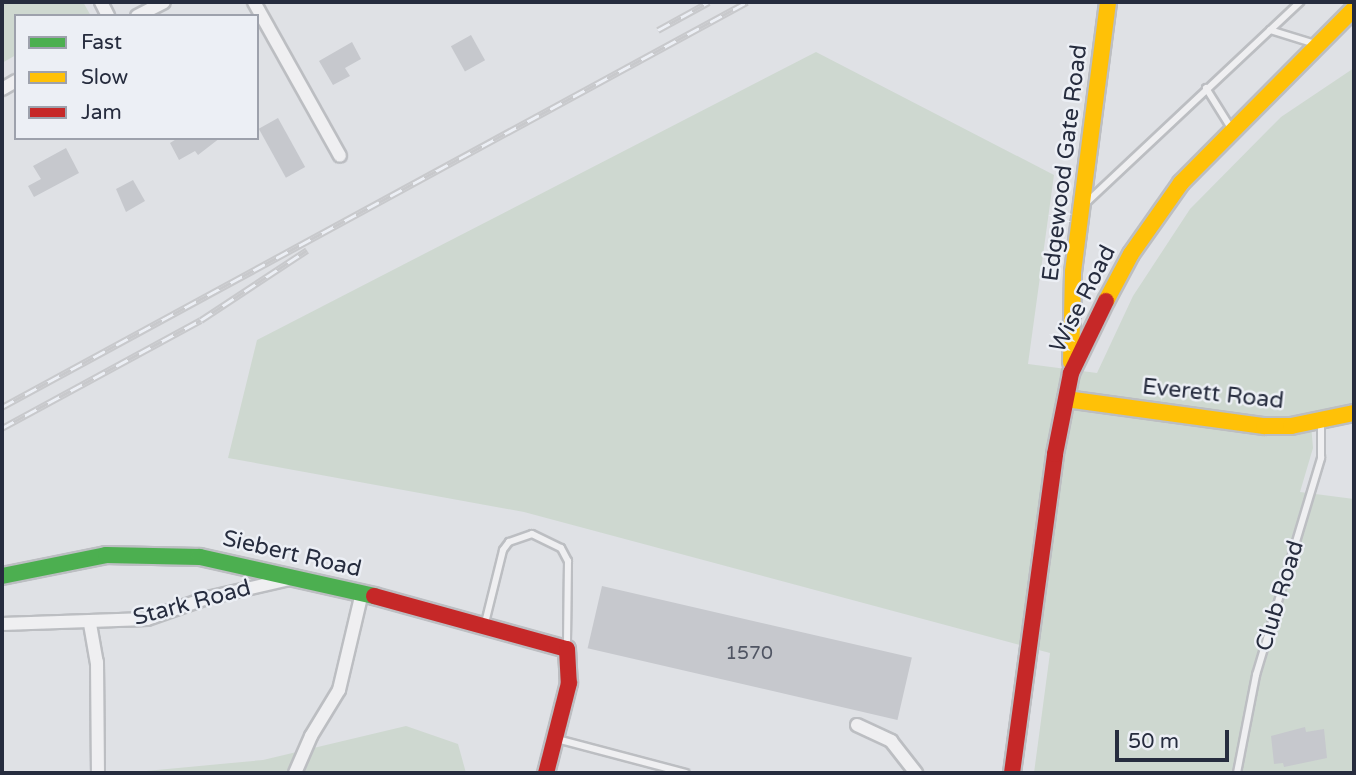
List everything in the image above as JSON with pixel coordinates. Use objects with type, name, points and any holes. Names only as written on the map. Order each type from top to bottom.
[{"type":"street","points":[[141,14],[164,2]]},
{"type":"street","points":[[254,2],[340,156]]},
{"type":"street","name":"Edgewood Gate Road","points":[[1071,373],[1080,209],[1108,2]]},
{"type":"street","name":"Wise Road","points":[[1012,773],[1071,373],[1097,316],[1155,217],[1232,129],[1353,10]]},
{"type":"street","name":"Everett Road","points":[[1066,399],[1236,424],[1291,426],[1354,413]]},
{"type":"street","name":"Siebert Road","points":[[2,576],[106,555],[200,557],[362,593],[567,649]]},
{"type":"street","name":"Stark Road","points":[[2,624],[90,624],[147,619],[207,598],[297,577]]},
{"type":"street","points":[[295,773],[311,736],[340,690],[362,593]]},
{"type":"street","points":[[90,624],[97,662],[98,773]]},
{"type":"street","points":[[545,773],[569,683],[567,649]]},
{"type":"street","points":[[858,726],[891,741],[916,773]]},
{"type":"lane","points":[[1080,209],[1300,2]]},
{"type":"lane","points":[[1270,30],[1318,45]]},
{"type":"lane","points":[[1206,88],[1232,129]]},
{"type":"lane","name":"Club Road","points":[[1237,773],[1256,676],[1321,458],[1321,419]]},
{"type":"lane","points":[[485,626],[503,550],[509,542],[532,534],[561,548],[568,561],[567,649]]},
{"type":"lane","points":[[555,738],[686,773]]},
{"type":"shaded area","points":[[2,2],[83,2],[90,14],[14,14],[14,56],[2,63]]},
{"type":"shaded area","points":[[816,52],[1054,175],[1028,364],[1097,373],[1133,296],[1190,209],[1281,117],[1354,68],[1354,403],[1310,413],[1313,448],[1300,492],[1354,499],[1354,773],[1034,773],[1050,653],[524,512],[228,458],[257,340]]},
{"type":"shaded area","points":[[406,726],[458,744],[466,773],[125,773],[263,760]]},
{"type":"building","points":[[471,35],[485,60],[465,72],[451,46]]},
{"type":"building","points":[[352,42],[361,59],[345,68],[350,76],[333,85],[319,61]]},
{"type":"building","points":[[278,118],[305,167],[286,178],[259,129]]},
{"type":"building","points":[[175,140],[217,140],[198,155],[195,151],[179,160],[170,143]]},
{"type":"building","points":[[66,148],[79,173],[34,197],[28,186],[41,179],[33,166]]},
{"type":"building","points":[[133,180],[145,201],[126,212],[116,189]]},
{"type":"building","points":[[602,586],[912,658],[897,720],[588,648]]},
{"type":"building","points":[[1305,727],[1306,732],[1324,729],[1327,758],[1284,767],[1283,763],[1274,764],[1271,736]]},
{"type":"railway","points":[[658,30],[709,2]]},
{"type":"railway","points":[[2,407],[747,2]]},
{"type":"railway","points":[[2,428],[201,320],[307,250]]},
{"type":"traffic: fast","points":[[2,576],[106,555],[200,557],[374,596]]},
{"type":"traffic: slow","points":[[1071,362],[1073,272],[1108,2]]},
{"type":"traffic: slow","points":[[1106,301],[1131,254],[1181,183],[1354,9]]},
{"type":"traffic: slow","points":[[1066,399],[1264,426],[1291,426],[1354,413]]},
{"type":"traffic: jam","points":[[1012,773],[1055,454],[1071,373],[1106,301]]},
{"type":"traffic: jam","points":[[374,596],[567,649],[569,683],[546,773]]}]
